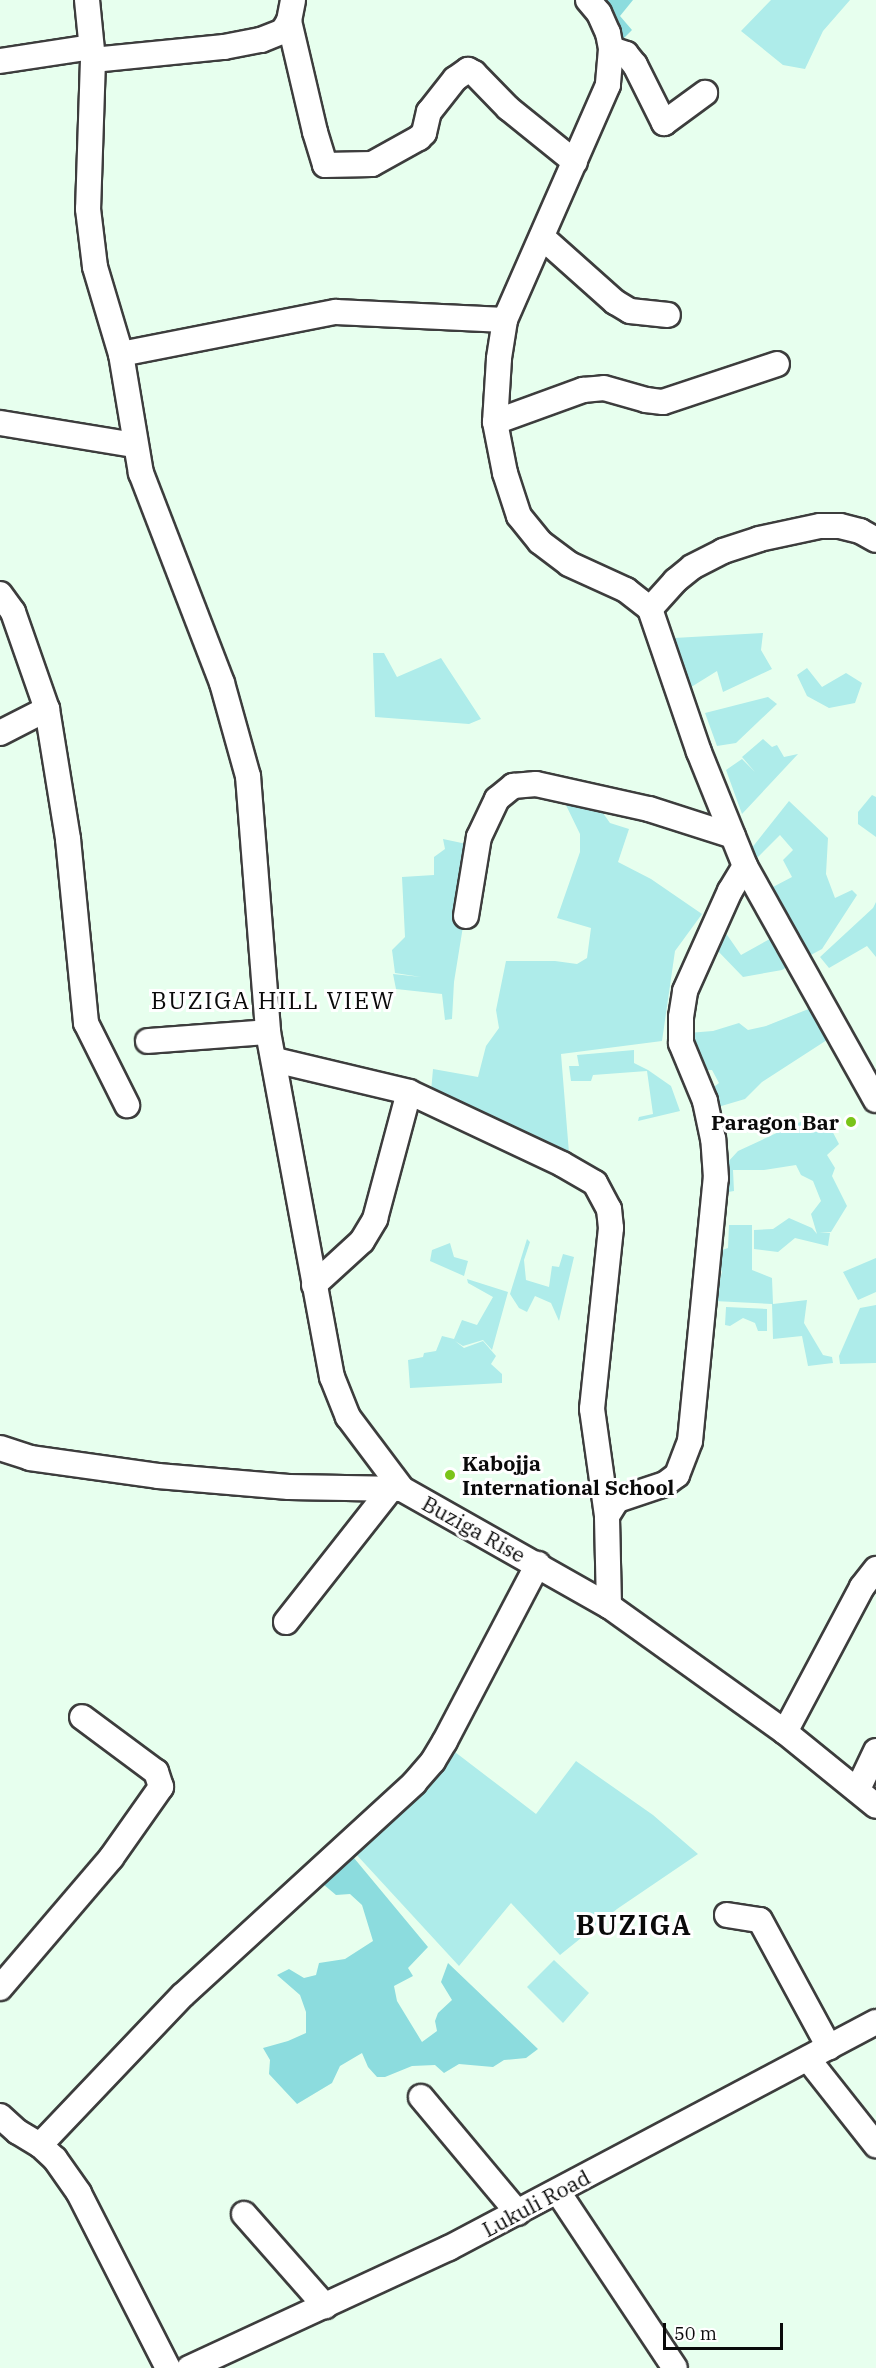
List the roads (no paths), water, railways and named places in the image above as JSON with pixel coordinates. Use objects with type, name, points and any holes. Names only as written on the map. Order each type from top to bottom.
[{"type":"street","points":[[87,0],[92,54],[89,225],[95,267],[121,354],[130,396],[135,445],[141,473],[222,683],[248,776],[268,1032],[332,1377],[348,1417],[396,1490],[286,1622]]},
{"type":"street","points":[[595,2],[608,33],[611,50],[608,85],[505,320],[499,359],[495,422],[505,473],[519,516],[540,542],[569,564],[626,590],[650,609],[699,752],[745,866],[869,1070],[876,1100]]},
{"type":"street","points":[[0,61],[224,47],[261,40],[283,31],[291,11]]},
{"type":"street","points":[[291,11],[317,142],[325,165],[372,164],[420,138],[424,133],[429,112],[455,79],[468,70],[474,73],[508,108],[575,162]]},
{"type":"street","points":[[611,50],[626,54],[635,65],[664,123],[705,93]]},
{"type":"street","points":[[542,237],[615,302],[630,311],[668,315]]},
{"type":"street","points":[[121,354],[336,312],[505,320]]},
{"type":"street","points":[[495,422],[583,390],[604,388],[646,400],[663,402],[777,364]]},
{"type":"street","points":[[0,423],[135,445]]},
{"type":"street","points":[[650,609],[675,581],[692,567],[723,551],[759,538],[820,526],[840,526],[860,531],[876,540]]},
{"type":"street","points":[[0,594],[12,612],[47,709],[68,839],[86,1023],[127,1105]]},
{"type":"street","points":[[0,733],[47,709]]},
{"type":"street","points":[[466,916],[479,837],[497,799],[513,786],[536,784],[649,809],[733,836]]},
{"type":"street","points":[[607,1516],[617,1500],[665,1484],[677,1474],[690,1441],[716,1178],[705,1101],[681,1043],[681,1017],[685,990],[730,891],[745,866]]},
{"type":"street","points":[[148,1041],[268,1032]]},
{"type":"street","points":[[275,1060],[409,1092],[562,1164],[595,1183],[603,1195],[611,1228],[592,1409],[607,1516],[609,1606]]},
{"type":"street","points":[[314,1285],[362,1241],[375,1219],[409,1092]]},
{"type":"street","name":"Buziga Rise","points":[[0,1448],[30,1458],[158,1476],[289,1487],[396,1490],[538,1564],[609,1606],[785,1732],[858,1789],[876,1806]]},
{"type":"street","points":[[40,2145],[183,1995],[414,1783],[433,1761],[538,1564]]},
{"type":"street","points":[[785,1732],[862,1587],[876,1569]]},
{"type":"street","points":[[0,1988],[111,1858],[161,1787],[156,1772],[82,1717]]},
{"type":"street","points":[[858,1789],[876,1751]]},
{"type":"street","points":[[727,1915],[760,1920],[829,2047]]},
{"type":"street","name":"Lukuli Road","points":[[189,2368],[325,2306],[518,2213],[876,2022]]},
{"type":"street","points":[[808,2059],[876,2145]]},
{"type":"street","points":[[421,2097],[518,2213]]},
{"type":"street","points":[[0,2116],[55,2159],[79,2193],[168,2368]]},
{"type":"street","points":[[558,2192],[675,2368]]},
{"type":"street","points":[[244,2214],[325,2306]]},
{"type":"place","name":"Paragon Bar","points":[[851,1122]]},
{"type":"place","name":"Kabojja International School","points":[[450,1475]]},
{"type":"district","name":"BUZIGA HILL VIEW","points":[[273,1001]]},
{"type":"district","name":"BUZIGA","points":[[634,1925]]}]
